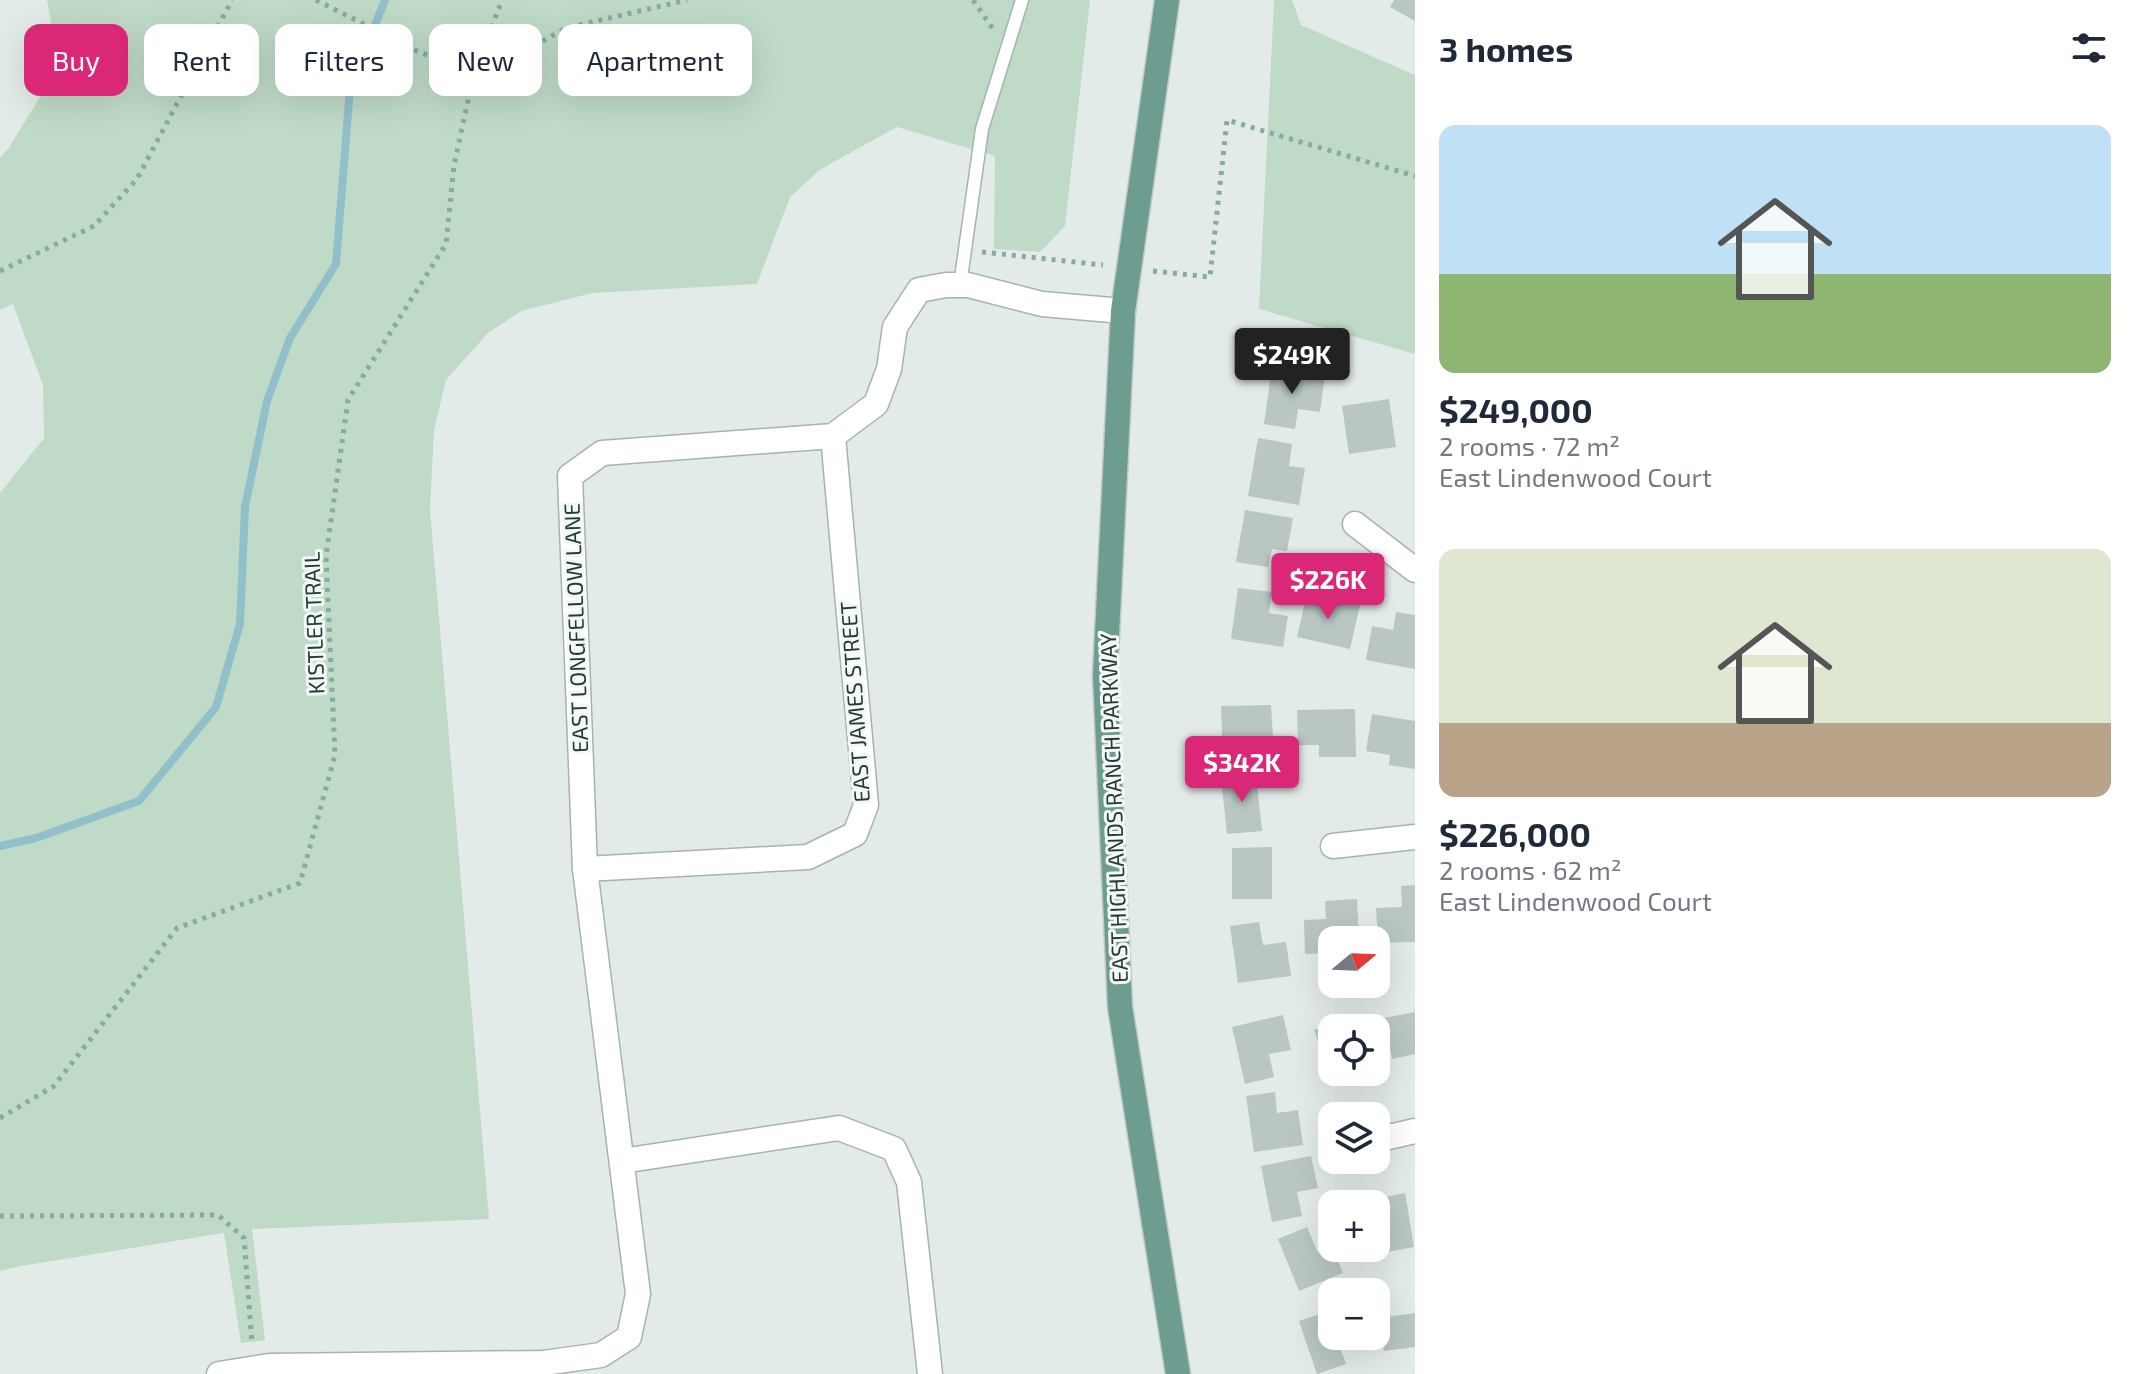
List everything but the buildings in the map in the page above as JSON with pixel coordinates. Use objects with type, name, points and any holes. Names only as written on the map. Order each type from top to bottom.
[{"type":"main road","name":"EAST HIGHLANDS RANCH PARKWAY","points":[[1167,0],[1123,311],[1105,675],[1120,1007],[1178,1374]]},
{"type":"street","points":[[833,436],[876,404],[889,369],[895,327],[919,290],[968,285],[1042,304],[1123,311]]},
{"type":"street","name":"EAST JAMES STREET","points":[[585,869],[808,857],[855,834],[866,805],[833,436]]},
{"type":"street","name":"EAST LONGFELLOW LANE","points":[[545,1368],[601,1355],[629,1337],[638,1294],[585,869],[570,476],[602,453],[833,436]]},
{"type":"street","points":[[1355,524],[1415,570]]},
{"type":"street","points":[[1333,846],[1415,837]]},
{"type":"street","points":[[622,1161],[839,1128],[894,1149],[909,1182],[930,1374]]},
{"type":"street","points":[[1390,1137],[1415,1131]]},
{"type":"street","points":[[219,1374],[264,1369],[545,1368]]},
{"type":"lane","points":[[960,285],[982,129],[1022,0]]},
{"type":"path","points":[[0,271],[94,226],[137,179],[232,0]]},
{"type":"path","points":[[316,0],[429,56]]},
{"type":"path","name":"KISTLER TRAIL","points":[[493,24],[502,0]]},
{"type":"path","points":[[542,42],[566,28],[687,0]]},
{"type":"path","points":[[973,0],[1007,49]]},
{"type":"path","name":"KISTLER TRAIL","points":[[0,1118],[54,1086],[177,928],[300,883],[335,755],[326,556],[348,400],[446,244],[454,165],[469,96]]},
{"type":"path","points":[[1227,120],[1415,176]]},
{"type":"path","points":[[0,1216],[218,1215],[244,1238],[264,1369]]},
{"type":"green space","points":[[47,0],[1090,0],[1065,226],[1040,252],[994,249],[995,156],[897,127],[821,169],[790,197],[757,284],[592,293],[521,311],[488,333],[446,380],[434,430],[430,510],[489,1219],[252,1229],[265,1340],[241,1343],[224,1233],[0,1271],[0,493],[44,438],[43,385],[13,304],[0,310],[0,158],[41,96],[128,96],[128,24],[51,24]]},
{"type":"green space","points":[[1274,0],[1292,0],[1301,25],[1415,75],[1415,354],[1259,309]]},
{"type":"waterway","points":[[0,846],[36,838],[139,801],[216,707],[240,624],[245,507],[267,401],[290,338],[336,264],[350,88],[385,0]]}]
